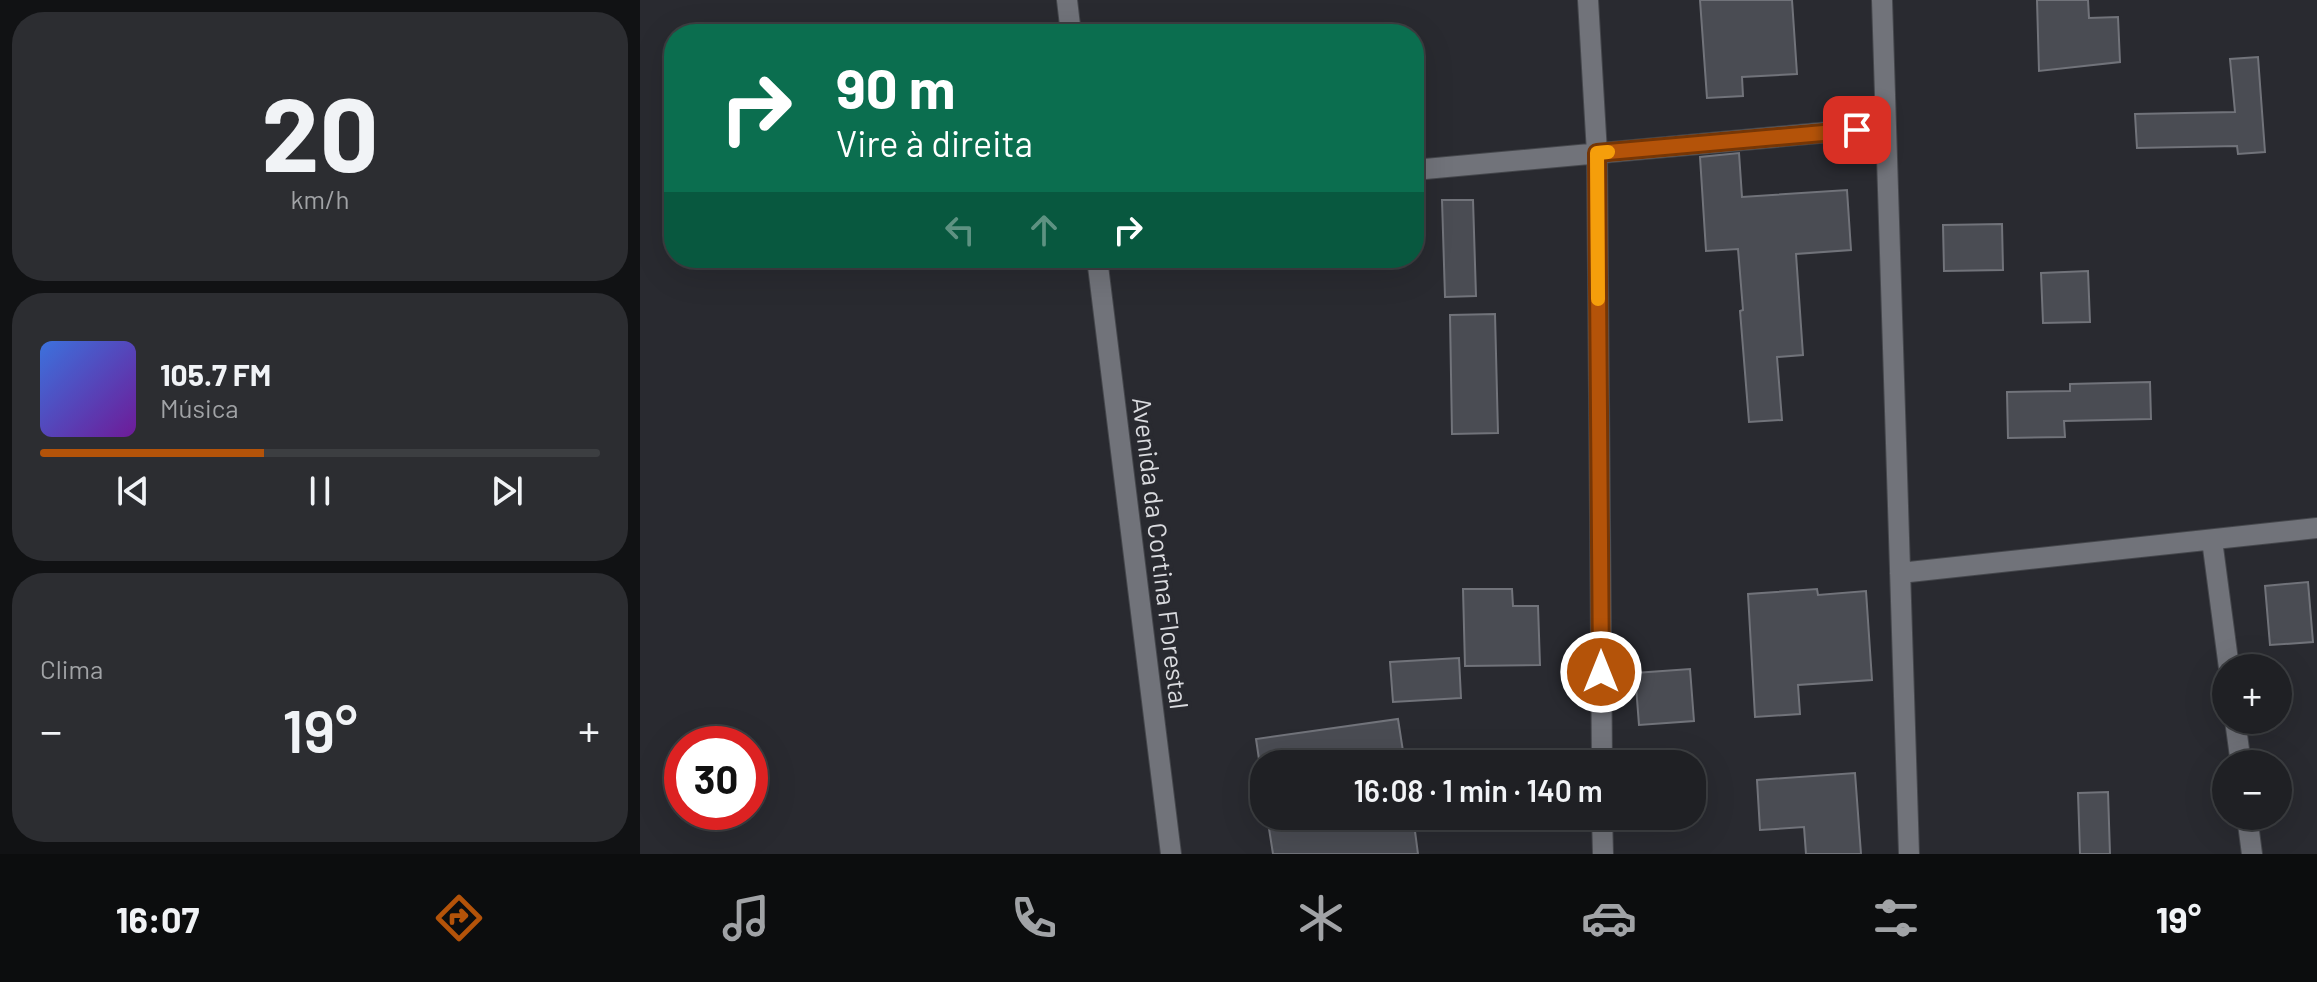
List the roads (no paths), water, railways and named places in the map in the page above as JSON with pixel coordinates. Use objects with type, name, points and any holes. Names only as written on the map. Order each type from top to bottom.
[{"type":"street","points":[[1067,0],[1070,24]]},
{"type":"street","points":[[1588,0],[1597,153],[1602,750]]},
{"type":"street","points":[[1882,0],[1909,854]]},
{"type":"street","points":[[1424,169],[1885,127]]},
{"type":"street","name":"Avenida da Cortina Florestal","points":[[1098,268],[1171,854]]},
{"type":"street","points":[[1900,573],[2317,528]]},
{"type":"street","points":[[2212,540],[2227,654]]},
{"type":"street","points":[[1602,830],[1603,854]]},
{"type":"street","points":[[2249,830],[2252,854]]}]
